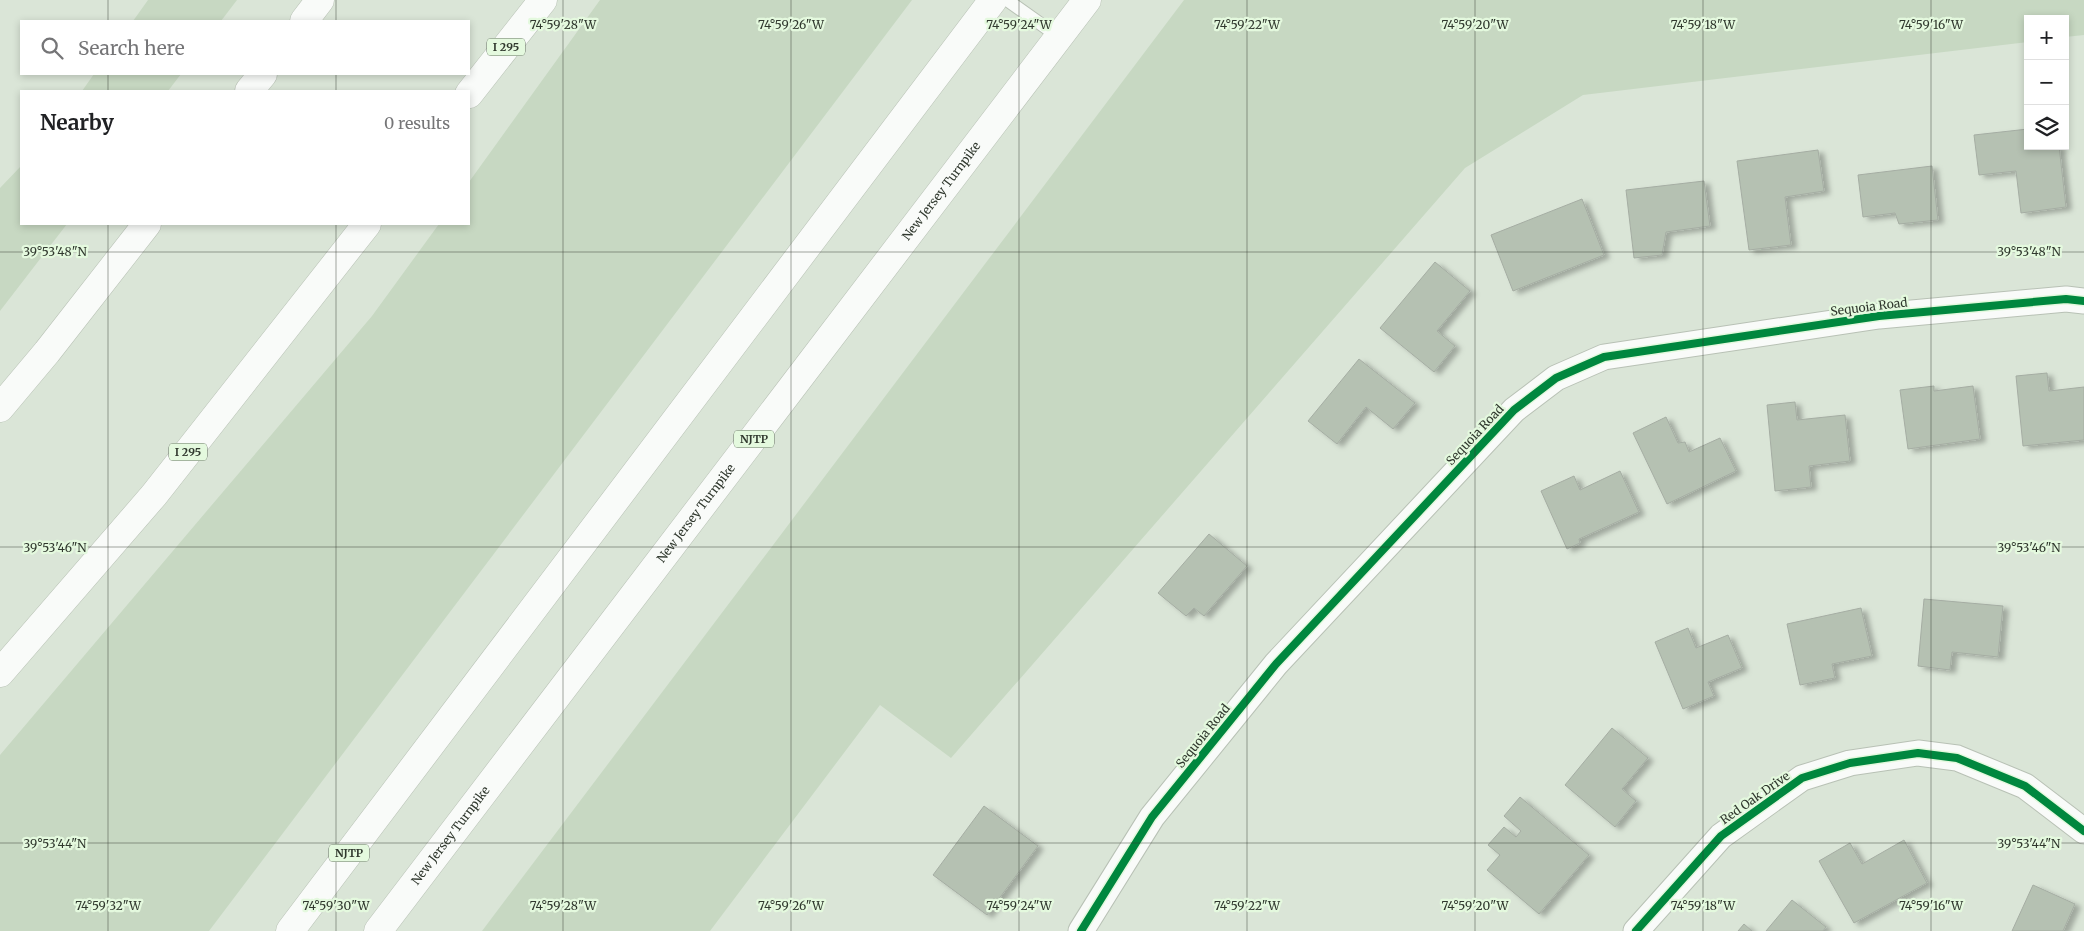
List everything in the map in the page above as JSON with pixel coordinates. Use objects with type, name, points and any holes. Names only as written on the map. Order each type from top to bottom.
[{"type":"highway","points":[[305,20],[320,0]]},
{"type":"highway","name":"I 295","points":[[470,93],[542,0]]},
{"type":"highway","name":"NJTP","points":[[290,931],[993,0]]},
{"type":"highway","name":"New Jersey Turnpike","points":[[378,931],[1087,0]]},
{"type":"highway","points":[[250,90],[262,75]]},
{"type":"highway","points":[[0,408],[47,352],[146,225]]},
{"type":"highway","name":"I 295","points":[[0,672],[154,495],[366,225]]},
{"type":"street","name":"Sequoia Road","points":[[1081,931],[1152,817],[1276,664],[1514,410],[1556,378],[1604,357],[1879,316],[2066,299],[2084,301]]},
{"type":"street","name":"Red Oak Drive","points":[[1636,931],[1721,836],[1802,778],[1850,763],[1918,753],[1956,758],[2026,786],[2084,831]]},
{"type":"lane","points":[[1007,0],[1059,37]]},
{"type":"green space","points":[[148,0],[237,0],[222,20],[134,20]]},
{"type":"green space","points":[[600,0],[912,0],[209,931],[0,931],[0,755],[372,316],[438,225],[470,225],[470,181]]},
{"type":"green space","points":[[1184,0],[2084,0],[2084,35],[2069,37],[2069,15],[2024,15],[2024,42],[1583,95],[1465,168],[951,758],[880,705],[710,931],[482,931]]},
{"type":"green space","points":[[93,75],[180,75],[169,90],[83,90]]},
{"type":"green space","points":[[20,167],[20,225],[66,225],[0,311],[0,188]]},
{"type":"building","points":[[2024,129],[2024,150],[2059,150],[2066,207],[2021,213],[2016,171],[1979,175],[1974,135]]},
{"type":"building","points":[[1818,150],[1824,191],[1785,197],[1791,245],[1749,250],[1737,161]]},
{"type":"building","points":[[1932,166],[1938,220],[1899,224],[1895,213],[1863,217],[1858,175]]},
{"type":"building","points":[[1704,181],[1710,226],[1666,232],[1662,255],[1634,258],[1626,190]]},
{"type":"building","points":[[1582,199],[1604,255],[1513,291],[1491,235]]},
{"type":"building","points":[[1435,262],[1470,291],[1437,331],[1455,346],[1434,372],[1380,328]]},
{"type":"building","points":[[1359,359],[1415,403],[1393,429],[1366,407],[1337,444],[1308,421]]},
{"type":"building","points":[[2047,373],[2049,391],[2084,387],[2084,440],[2023,446],[2016,376]]},
{"type":"building","points":[[1934,386],[1934,391],[1973,386],[1980,439],[1908,449],[1900,390]]},
{"type":"building","points":[[1795,402],[1797,420],[1845,415],[1850,461],[1809,466],[1811,487],[1775,491],[1767,405]]},
{"type":"building","points":[[1666,417],[1678,443],[1685,442],[1689,452],[1720,438],[1736,471],[1667,504],[1633,433]]},
{"type":"building","points":[[1620,471],[1639,512],[1579,539],[1580,543],[1567,549],[1541,491],[1574,476],[1580,490]]},
{"type":"building","points":[[1209,534],[1247,566],[1204,616],[1194,608],[1186,616],[1158,593]]},
{"type":"building","points":[[1924,599],[2003,606],[1998,657],[1952,652],[1950,670],[1918,666]]},
{"type":"building","points":[[1861,608],[1872,656],[1832,664],[1835,678],[1800,685],[1787,624]]},
{"type":"building","points":[[1688,628],[1696,648],[1728,635],[1742,668],[1708,682],[1714,696],[1683,709],[1655,642]]},
{"type":"building","points":[[1612,728],[1648,758],[1622,789],[1636,801],[1615,827],[1565,785]]},
{"type":"building","points":[[1520,797],[1589,855],[1539,914],[1487,870],[1500,855],[1488,845],[1504,827],[1516,837],[1521,831],[1504,816]]},
{"type":"building","points":[[984,806],[1038,846],[987,915],[933,875]]},
{"type":"building","points":[[1904,840],[1927,883],[1854,923],[1819,861],[1850,843],[1862,864]]},
{"type":"building","points":[[2033,885],[2075,904],[2063,931],[2012,931]]},
{"type":"building","points":[[1792,900],[1826,927],[1823,931],[1766,931]]},
{"type":"building","points":[[1744,924],[1752,931],[1738,931]]},
{"type":"cycle path","points":[[1081,931],[1152,817],[1276,664],[1514,410],[1556,378],[1604,357],[1879,316],[2066,299],[2084,301]]},
{"type":"cycle path","points":[[1636,931],[1721,836],[1802,778],[1850,763],[1918,753],[1957,758],[2025,786],[2084,831]]}]
